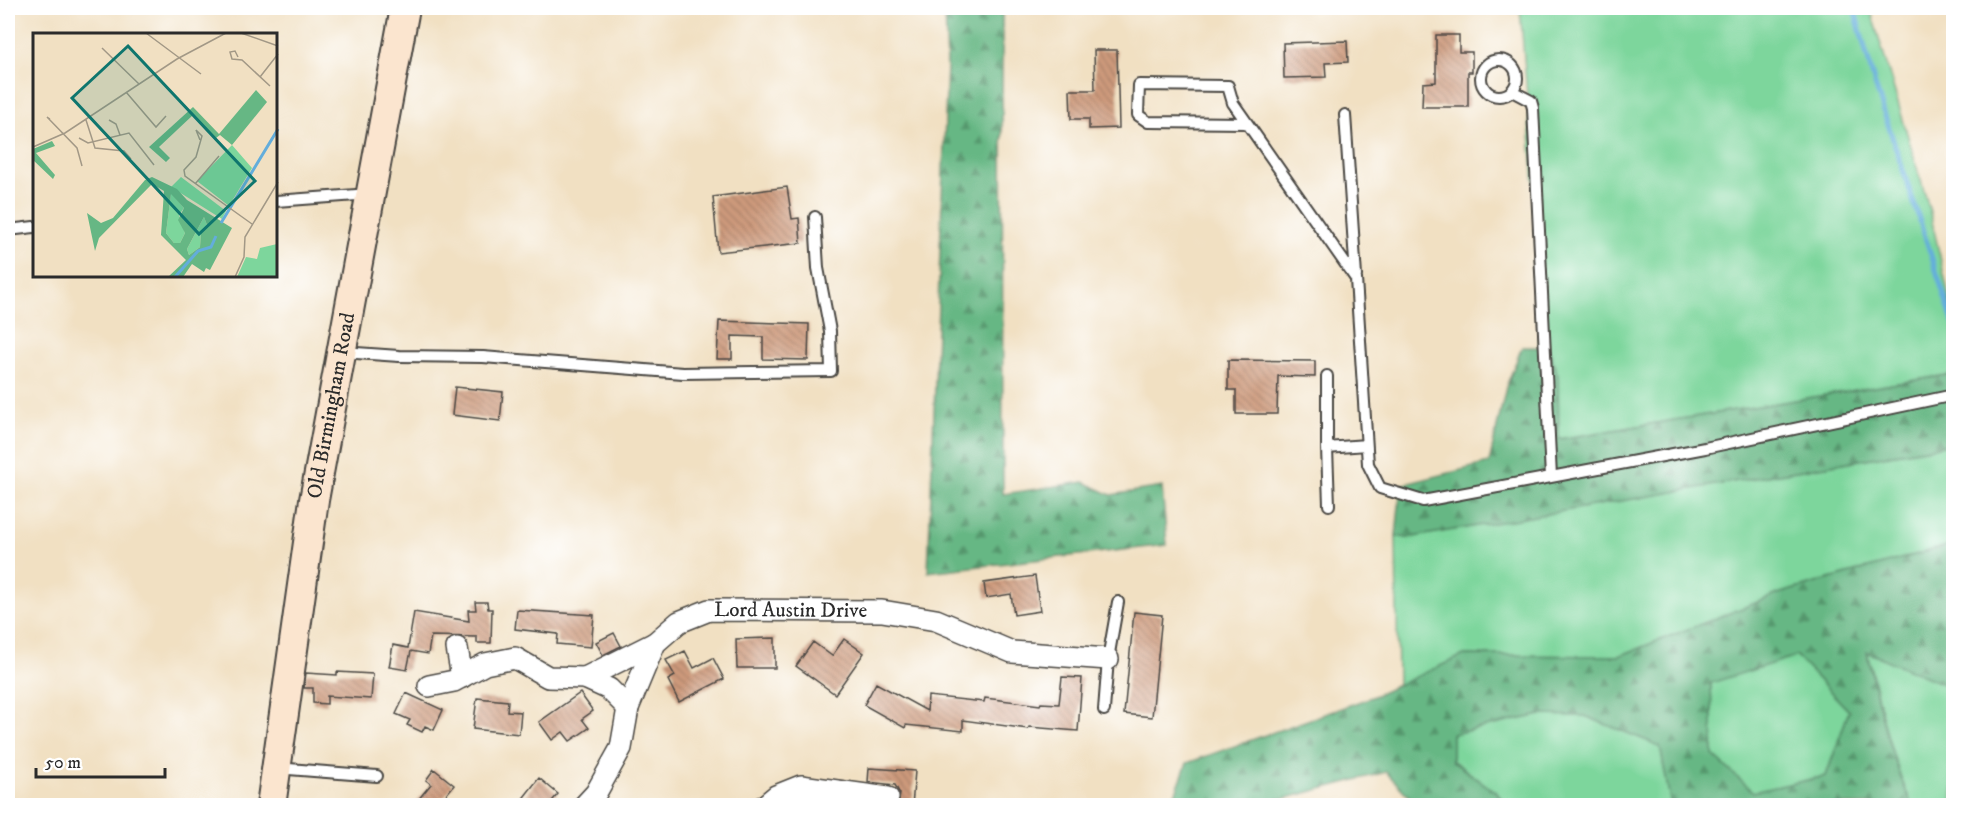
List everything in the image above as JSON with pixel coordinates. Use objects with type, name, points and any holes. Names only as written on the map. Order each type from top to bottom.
[{"type":"main road","name":"Old Birmingham Road","points":[[271,806],[314,500],[405,8]]},
{"type":"street","name":"Lord Austin Drive","points":[[584,806],[596,794],[621,747],[628,708],[655,643],[678,622],[709,610],[882,610],[936,620],[1012,652],[1108,659]]},
{"type":"street","points":[[585,678],[655,643]]},
{"type":"street","points":[[457,648],[462,676]]},
{"type":"street","points":[[429,686],[462,676],[485,664],[514,658],[548,677],[585,678],[609,689],[628,708]]},
{"type":"street","points":[[764,806],[776,796],[801,786],[888,798]]},
{"type":"lane","points":[[1247,123],[1148,122],[1138,115],[1139,85],[1228,86],[1233,103],[1247,123],[1356,279]]},
{"type":"lane","points":[[1512,91],[1531,101],[1533,108],[1551,477]]},
{"type":"lane","points":[[1346,115],[1366,445],[1368,464],[1380,488],[1423,501],[1953,395]]},
{"type":"lane","points":[[278,201],[370,194]]},
{"type":"lane","points":[[341,352],[494,357],[683,373],[831,370],[830,332],[818,268],[815,217]]},
{"type":"lane","points":[[8,230],[33,227]]},
{"type":"lane","points":[[1327,376],[1329,505]]},
{"type":"lane","points":[[1327,448],[1366,445]]},
{"type":"lane","points":[[1104,710],[1108,659],[1119,602]]},
{"type":"lane","points":[[276,768],[377,776]]},
{"type":"green space","points":[[945,8],[1002,8],[1003,494],[1084,482],[1111,495],[1162,487],[1167,545],[928,572],[947,65]]},
{"type":"green space","points":[[1520,8],[1870,8],[1929,208],[1953,314],[1953,374],[1542,442],[1535,196]]},
{"type":"green space","points":[[1522,347],[1548,347],[1558,376],[1559,439],[1953,374],[1953,444],[1407,538],[1396,536],[1401,485],[1489,463],[1506,387]]},
{"type":"green space","points":[[1953,444],[1953,544],[1781,593],[1619,656],[1464,655],[1398,686],[1396,536],[1407,538]]},
{"type":"green space","points":[[1953,544],[1953,688],[1867,652],[1885,730],[1912,805],[1671,805],[1660,746],[1585,716],[1540,715],[1452,734],[1452,761],[1497,793],[1506,805],[1417,805],[1386,772],[1260,805],[1171,805],[1187,763],[1372,697],[1464,655],[1619,656],[1781,593]],"holes":[[[1796,656],[1849,711],[1826,776],[1753,792],[1713,755],[1711,683]]]},
{"type":"green space","points":[[1867,651],[1953,688],[1953,805],[1912,805],[1891,749]]},
{"type":"green space","points":[[1796,656],[1849,711],[1826,776],[1753,792],[1713,755],[1711,682]]},
{"type":"green space","points":[[1540,715],[1585,716],[1660,746],[1671,805],[1506,805],[1497,793],[1452,760],[1452,734]]},
{"type":"building","points":[[1436,35],[1459,35],[1459,52],[1472,52],[1472,72],[1468,72],[1468,107],[1422,107],[1423,83],[1436,82]]},
{"type":"building","points":[[1347,41],[1348,62],[1325,63],[1326,77],[1284,78],[1283,43]]},
{"type":"building","points":[[1094,50],[1117,50],[1119,128],[1089,129],[1089,119],[1071,119],[1070,90],[1095,90]]},
{"type":"building","points":[[787,187],[792,219],[799,218],[801,243],[718,252],[713,197]]},
{"type":"building","points":[[719,321],[809,324],[808,360],[763,359],[763,337],[732,336],[732,359],[717,359]]},
{"type":"building","points":[[1228,360],[1315,361],[1315,377],[1278,376],[1277,414],[1236,414],[1236,390],[1228,390]]},
{"type":"building","points":[[455,387],[503,392],[500,421],[452,415]]},
{"type":"building","points":[[1035,576],[1040,611],[1014,615],[1011,594],[986,598],[984,583]]},
{"type":"building","points":[[475,602],[487,602],[488,609],[492,609],[491,643],[477,643],[477,637],[431,636],[428,654],[411,651],[407,670],[389,667],[393,645],[408,648],[414,612],[469,621],[468,610],[476,610]]},
{"type":"building","points":[[517,610],[594,615],[591,647],[557,644],[558,634],[515,629]]},
{"type":"building","points":[[1134,612],[1162,615],[1152,717],[1124,714]]},
{"type":"building","points":[[614,633],[621,646],[603,655],[596,642]]},
{"type":"building","points":[[775,638],[775,668],[737,668],[736,639]]},
{"type":"building","points":[[844,639],[864,653],[835,694],[796,666],[813,642],[832,656]]},
{"type":"building","points":[[685,651],[694,668],[713,658],[724,679],[679,702],[668,680],[675,676],[666,660]]},
{"type":"building","points":[[337,672],[373,674],[371,699],[327,696],[327,704],[313,703],[313,688],[304,688],[306,673],[337,675]]},
{"type":"building","points":[[1062,677],[1082,678],[1078,731],[1029,727],[1028,729],[963,720],[963,731],[906,725],[905,728],[864,705],[876,683],[927,711],[928,696],[984,702],[985,698],[1040,705],[1041,703],[1059,704]]},
{"type":"building","points":[[406,693],[443,710],[434,730],[425,726],[422,732],[407,725],[410,720],[396,714]]},
{"type":"building","points":[[580,693],[593,711],[582,719],[589,728],[570,741],[563,732],[552,740],[539,722]]},
{"type":"building","points":[[477,698],[508,701],[507,711],[521,712],[519,734],[473,729]]},
{"type":"building","points":[[869,768],[915,771],[912,806],[898,806],[900,794],[895,785],[868,782]]},
{"type":"building","points":[[434,769],[454,785],[437,806],[413,806],[431,784],[426,780]]},
{"type":"building","points":[[539,778],[558,794],[548,806],[517,806]]},
{"type":"waterway","points":[[1854,8],[1875,85],[1954,325]]}]
